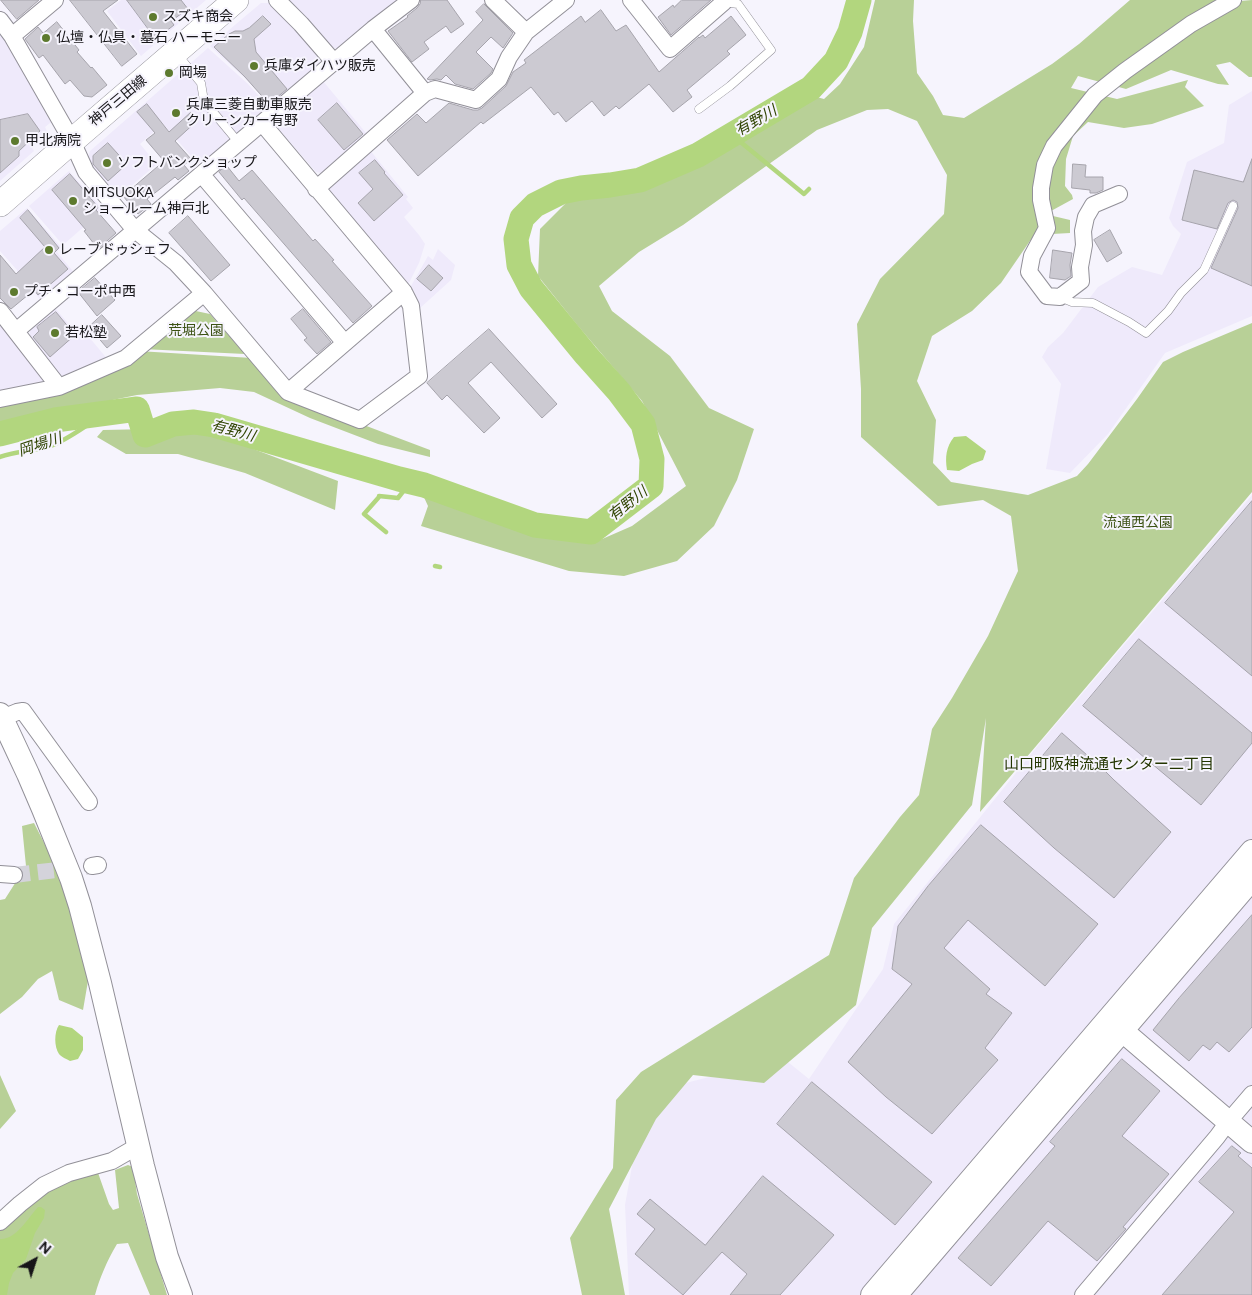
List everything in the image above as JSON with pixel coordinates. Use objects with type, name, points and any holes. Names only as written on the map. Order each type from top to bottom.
[{"type":"main road","name":"神戸三田線","points":[[0,204],[236,0]]},
{"type":"street","points":[[12,36],[55,0]]},
{"type":"street","points":[[277,0],[334,62]]},
{"type":"street","points":[[16,331],[373,29],[411,0]]},
{"type":"street","points":[[492,0],[526,32]]},
{"type":"street","points":[[316,189],[425,93],[435,89],[476,100],[499,79],[509,57],[526,32],[566,0]]},
{"type":"street","points":[[631,0],[670,49],[724,1]]},
{"type":"street","points":[[1119,194],[1093,205],[1086,217],[1080,267],[1081,281],[1060,297],[1047,296],[1029,272],[1032,256],[1047,228],[1041,200],[1041,188],[1044,166],[1054,146],[1095,95],[1190,24],[1234,0]]},
{"type":"street","points":[[0,20],[12,36],[72,140],[86,172],[135,230],[176,263],[288,392],[360,420],[419,376],[411,306],[404,292],[262,124]]},
{"type":"street","points":[[373,29],[425,93]]},
{"type":"street","points":[[202,175],[345,343]]},
{"type":"street","points":[[288,392],[404,292]]},
{"type":"street","points":[[0,400],[59,387],[126,358],[204,293]]},
{"type":"street","points":[[0,312],[59,387]]},
{"type":"street","points":[[89,802],[23,711],[1,717],[43,810],[71,878],[80,906],[138,1146],[167,1257],[181,1295]]},
{"type":"street","points":[[896,1295],[1116,1025],[1252,851]]},
{"type":"street","points":[[872,1295],[1116,1025],[1252,879]]},
{"type":"street","points":[[1116,1025],[1252,1142]]},
{"type":"street","points":[[1083,1295],[1252,1094]]},
{"type":"street","points":[[0,1222],[44,1185],[69,1173],[112,1161],[138,1146]]},
{"type":"lane","points":[[699,109],[730,86],[771,50],[738,4],[724,1]]},
{"type":"lane","points":[[175,52],[201,83],[204,101],[239,143]]},
{"type":"lane","points":[[1060,297],[1072,302],[1093,303],[1146,333],[1204,270],[1233,206]]},
{"type":"shaded area","points":[[121,0],[206,0],[141,56],[107,11]]},
{"type":"shaded area","points":[[284,0],[401,0],[340,49],[330,47]]},
{"type":"shaded area","points":[[261,3],[270,3],[297,29],[320,57],[319,67],[271,106],[245,78],[210,46]]},
{"type":"shaded area","points":[[0,32],[54,120],[45,127],[48,133],[30,145],[34,151],[0,181]]},
{"type":"shaded area","points":[[208,48],[248,84],[268,106],[207,163],[204,159],[198,164],[163,124],[140,144],[157,164],[116,199],[104,185],[88,157],[90,151]]},
{"type":"shaded area","points":[[323,81],[366,133],[321,173],[316,172],[276,126],[277,118]]},
{"type":"shaded area","points":[[1252,91],[1252,316],[1165,353],[1108,434],[1070,473],[1046,469],[1061,384],[1042,357],[1048,347],[1063,333],[1098,287],[1132,267],[1162,275],[1181,234],[1173,226],[1169,218],[1187,162],[1224,143],[1229,105]]},
{"type":"shaded area","points":[[369,149],[408,197],[406,199],[413,208],[404,217],[425,244],[419,263],[408,285],[328,190],[329,182]]},
{"type":"shaded area","points":[[69,171],[103,210],[63,245],[29,206]]},
{"type":"shaded area","points":[[27,208],[61,247],[57,252],[76,275],[46,300],[43,297],[40,299],[0,251],[0,231]]},
{"type":"shaded area","points":[[438,249],[455,265],[451,280],[419,309],[411,286],[428,256],[433,260]]},
{"type":"shaded area","points":[[55,308],[78,335],[84,331],[109,361],[69,377],[59,375],[30,339],[30,328]]},
{"type":"shaded area","points":[[0,324],[43,375],[43,383],[0,395]]},
{"type":"shaded area","points":[[966,436],[986,451],[983,460],[959,471],[947,470],[947,452],[951,441],[954,437]]},
{"type":"shaded area","points":[[1252,495],[1252,1295],[629,1295],[625,1205],[636,1144],[678,1085],[783,1058],[809,1079],[883,969],[894,924],[1040,743]]},
{"type":"shaded area","points":[[59,1025],[72,1028],[83,1037],[83,1050],[78,1059],[70,1061],[59,1054],[55,1040]]},
{"type":"shaded area","points":[[38,1207],[45,1210],[44,1218],[35,1233],[26,1259],[13,1273],[7,1295],[0,1295],[0,1239],[11,1236],[16,1232]]},
{"type":"green space","name":"流通西公園","points":[[875,0],[914,0],[913,21],[917,73],[943,115],[964,118],[1052,64],[1079,44],[1130,0],[1252,0],[1252,77],[1249,77],[1230,62],[1216,65],[1229,85],[1218,84],[1171,70],[1126,89],[1078,76],[1071,88],[1117,99],[1188,80],[1185,87],[1204,106],[1152,124],[1124,128],[1088,122],[1073,136],[1066,159],[1065,186],[1073,199],[1051,211],[1053,216],[1070,220],[1070,233],[1034,235],[1001,283],[972,311],[932,336],[917,381],[936,420],[933,463],[951,482],[1028,495],[1077,476],[1088,464],[1163,362],[1252,323],[1252,492],[980,812],[986,718],[972,805],[872,928],[856,1005],[764,1083],[693,1075],[656,1119],[609,1209],[625,1295],[582,1295],[570,1238],[613,1168],[616,1100],[641,1072],[829,955],[854,878],[919,795],[932,729],[988,636],[1018,571],[1011,516],[983,500],[938,506],[861,437],[861,389],[857,324],[880,279],[944,214],[947,175],[917,121],[888,109],[867,110],[817,130],[683,225],[639,252],[599,286],[612,311],[670,356],[709,408],[754,429],[737,480],[714,526],[677,561],[624,576],[569,571],[421,526],[428,506],[422,493],[543,533],[593,543],[632,526],[686,486],[642,401],[538,276],[540,229],[566,203],[617,191],[706,162],[813,96],[824,99],[840,84],[864,47]]},
{"type":"green space","name":"荒堀公園","points":[[191,310],[210,314],[245,354],[142,349]]},
{"type":"green space","points":[[138,351],[252,358],[287,396],[430,450],[430,457],[378,444],[310,418],[254,392],[220,388],[137,395],[29,417],[0,425],[0,407]]},
{"type":"green space","points":[[198,428],[338,481],[335,510],[245,473],[178,454],[126,454],[97,437],[103,430]]},
{"type":"green space","points":[[34,823],[62,878],[79,937],[88,981],[83,1010],[59,1000],[52,971],[38,979],[22,997],[0,1014],[0,900],[5,899],[26,866],[22,826]]},
{"type":"green space","points":[[0,1075],[16,1111],[0,1129]]},
{"type":"green space","points":[[128,1165],[133,1167],[137,1194],[167,1295],[150,1295],[128,1243],[117,1244],[104,1269],[95,1295],[0,1295],[25,1227],[0,1245],[0,1229],[45,1189],[97,1170],[109,1204],[113,1210],[119,1208],[115,1170]]},
{"type":"building","points":[[1,0],[39,0],[17,19]]},
{"type":"building","points":[[70,0],[118,0],[103,11],[137,54],[122,66]]},
{"type":"building","name":"スズキ商会","points":[[127,0],[181,0],[188,9],[171,21],[174,25],[156,39]]},
{"type":"building","points":[[421,0],[447,0],[464,24],[451,33],[446,26],[424,42],[429,49],[412,62],[388,31],[408,17],[417,8]]},
{"type":"building","points":[[682,0],[711,0],[671,35],[658,17]]},
{"type":"building","points":[[484,4],[513,33],[503,48],[491,37],[476,52],[493,69],[491,73],[473,89],[455,84],[446,75],[441,80],[427,79],[483,20],[476,12]]},
{"type":"building","points":[[601,10],[616,31],[626,25],[659,72],[699,37],[703,35],[705,38],[731,16],[746,35],[727,51],[730,54],[687,90],[692,97],[673,112],[649,84],[619,109],[616,106],[604,116],[592,101],[566,122],[558,112],[554,115],[531,87],[483,124],[481,122],[418,176],[387,140],[417,114],[426,123],[449,103],[473,110],[482,108],[506,86],[513,72],[526,63],[524,60],[581,16],[585,22]]},
{"type":"building","points":[[263,16],[271,24],[254,39],[256,52],[287,89],[269,104],[214,47],[229,34],[249,28]]},
{"type":"building","points":[[57,22],[79,50],[77,52],[107,85],[92,97],[84,96],[70,80],[65,84],[43,55],[39,58],[25,39],[38,27],[43,33]]},
{"type":"building","points":[[337,103],[363,134],[344,150],[318,120]]},
{"type":"building","points":[[147,104],[169,132],[191,112],[198,120],[175,141],[191,159],[184,165],[189,171],[178,180],[175,177],[147,199],[151,204],[138,214],[123,196],[164,161],[146,140],[155,133],[137,112]]},
{"type":"building","name":"甲北病院","points":[[28,114],[40,131],[19,151],[19,156],[0,173],[0,120]]},
{"type":"building","points":[[108,143],[127,164],[108,181],[93,164],[93,156]]},
{"type":"building","points":[[1252,159],[1252,286],[1211,268],[1238,208],[1237,202],[1233,200],[1228,203],[1217,229],[1182,220],[1194,170],[1243,182]]},
{"type":"building","points":[[375,160],[403,195],[374,221],[358,203],[373,189],[359,173]]},
{"type":"building","points":[[1073,164],[1086,165],[1085,177],[1103,177],[1103,190],[1090,193],[1090,190],[1072,188]]},
{"type":"building","points":[[227,166],[239,181],[252,170],[313,241],[315,239],[334,260],[332,261],[372,306],[353,323],[219,172]]},
{"type":"building","points":[[70,174],[98,207],[96,210],[116,233],[98,249],[84,231],[86,230],[52,190]]},
{"type":"building","name":"レーブドゥシェフ","points":[[28,210],[59,248],[54,253],[68,269],[38,295],[34,290],[11,309],[0,298],[0,255],[16,274],[45,247],[20,218]]},
{"type":"building","points":[[188,216],[230,265],[211,281],[169,233]]},
{"type":"building","points":[[1110,230],[1122,253],[1107,262],[1094,240]]},
{"type":"building","points":[[1053,250],[1072,253],[1071,276],[1065,280],[1050,278]]},
{"type":"building","points":[[429,265],[443,278],[431,291],[417,279]]},
{"type":"building","points":[[95,278],[115,300],[97,316],[78,292]]},
{"type":"building","points":[[303,309],[331,342],[317,354],[304,340],[307,338],[291,319]]},
{"type":"building","name":"若松塾","points":[[56,312],[75,335],[50,357],[33,337],[39,331],[37,327]]},
{"type":"building","points":[[102,315],[121,336],[107,348],[89,327]]},
{"type":"building","points":[[489,329],[557,404],[542,418],[491,362],[468,383],[500,418],[484,433],[447,395],[442,400],[427,383]]},
{"type":"building","points":[[1252,501],[1252,676],[1165,603]]},
{"type":"building","points":[[1139,639],[1252,733],[1252,743],[1201,805],[1083,706]]},
{"type":"building","points":[[1062,733],[1171,832],[1114,898],[1054,848],[1004,802]]},
{"type":"building","points":[[981,825],[1098,924],[1045,986],[968,920],[944,948],[990,989],[986,994],[1012,1013],[985,1048],[998,1060],[932,1134],[886,1097],[848,1062],[912,984],[892,969],[898,926],[928,886]]},
{"type":"building","points":[[1252,915],[1252,1027],[1229,1052],[1217,1042],[1210,1050],[1203,1045],[1189,1061],[1153,1030]]},
{"type":"building","points":[[1122,1059],[1160,1091],[1122,1136],[1169,1174],[1123,1227],[1126,1229],[1097,1261],[1048,1221],[991,1286],[958,1258],[1055,1146],[1050,1142]]},
{"type":"building","points":[[812,1082],[932,1182],[895,1225],[777,1124]]},
{"type":"building","points":[[1232,1146],[1241,1153],[1238,1156],[1252,1168],[1252,1295],[1162,1295],[1234,1212],[1199,1182]]},
{"type":"building","points":[[763,1176],[834,1235],[780,1295],[730,1295],[747,1274],[722,1252],[683,1295],[635,1254],[655,1229],[637,1214],[650,1199],[705,1245]]},
{"type":"waterway","name":"有野川","points":[[0,434],[55,420],[137,409],[145,435],[173,424],[194,422],[214,425],[424,485],[535,525],[591,532],[651,486],[652,459],[643,424],[619,392],[531,288],[519,265],[516,239],[522,218],[535,205],[561,192],[640,180],[698,155],[811,88],[836,61],[850,32],[859,0]]},
{"type":"waterway","points":[[732,135],[804,194],[809,189]]},
{"type":"waterway","name":"岡場川","points":[[0,457],[56,444],[105,413]]},
{"type":"waterway","points":[[386,532],[364,514],[379,496],[398,498],[405,489],[407,481]]},
{"type":"waterway","points":[[435,566],[440,567]]},
{"type":"tunnel","points":[[14,875],[92,866]]},
{"type":"place","name":"スズキ商会","points":[[153,17]]},
{"type":"place","name":"仏壇・仏具・墓石 ハーモニー","points":[[46,38]]},
{"type":"place","name":"兵庫ダイハツ販売","points":[[254,66]]},
{"type":"place","name":"岡場","points":[[169,73]]},
{"type":"place","name":"兵庫三菱自動車販売 クリーンカー有野","points":[[176,113]]},
{"type":"place","name":"甲北病院","points":[[15,141]]},
{"type":"place","name":"ソフトバンクショップ","points":[[107,163]]},
{"type":"place","name":"MITSUOKA ショールーム神戸北","points":[[73,201]]},
{"type":"place","name":"レーブドゥシェフ","points":[[49,250]]},
{"type":"place","name":"プチ・コーポ中西","points":[[14,292]]},
{"type":"place","name":"若松塾","points":[[55,333]]},
{"type":"district","name":"山口町阪神流通センター二丁目","points":[[1109,765]]}]
